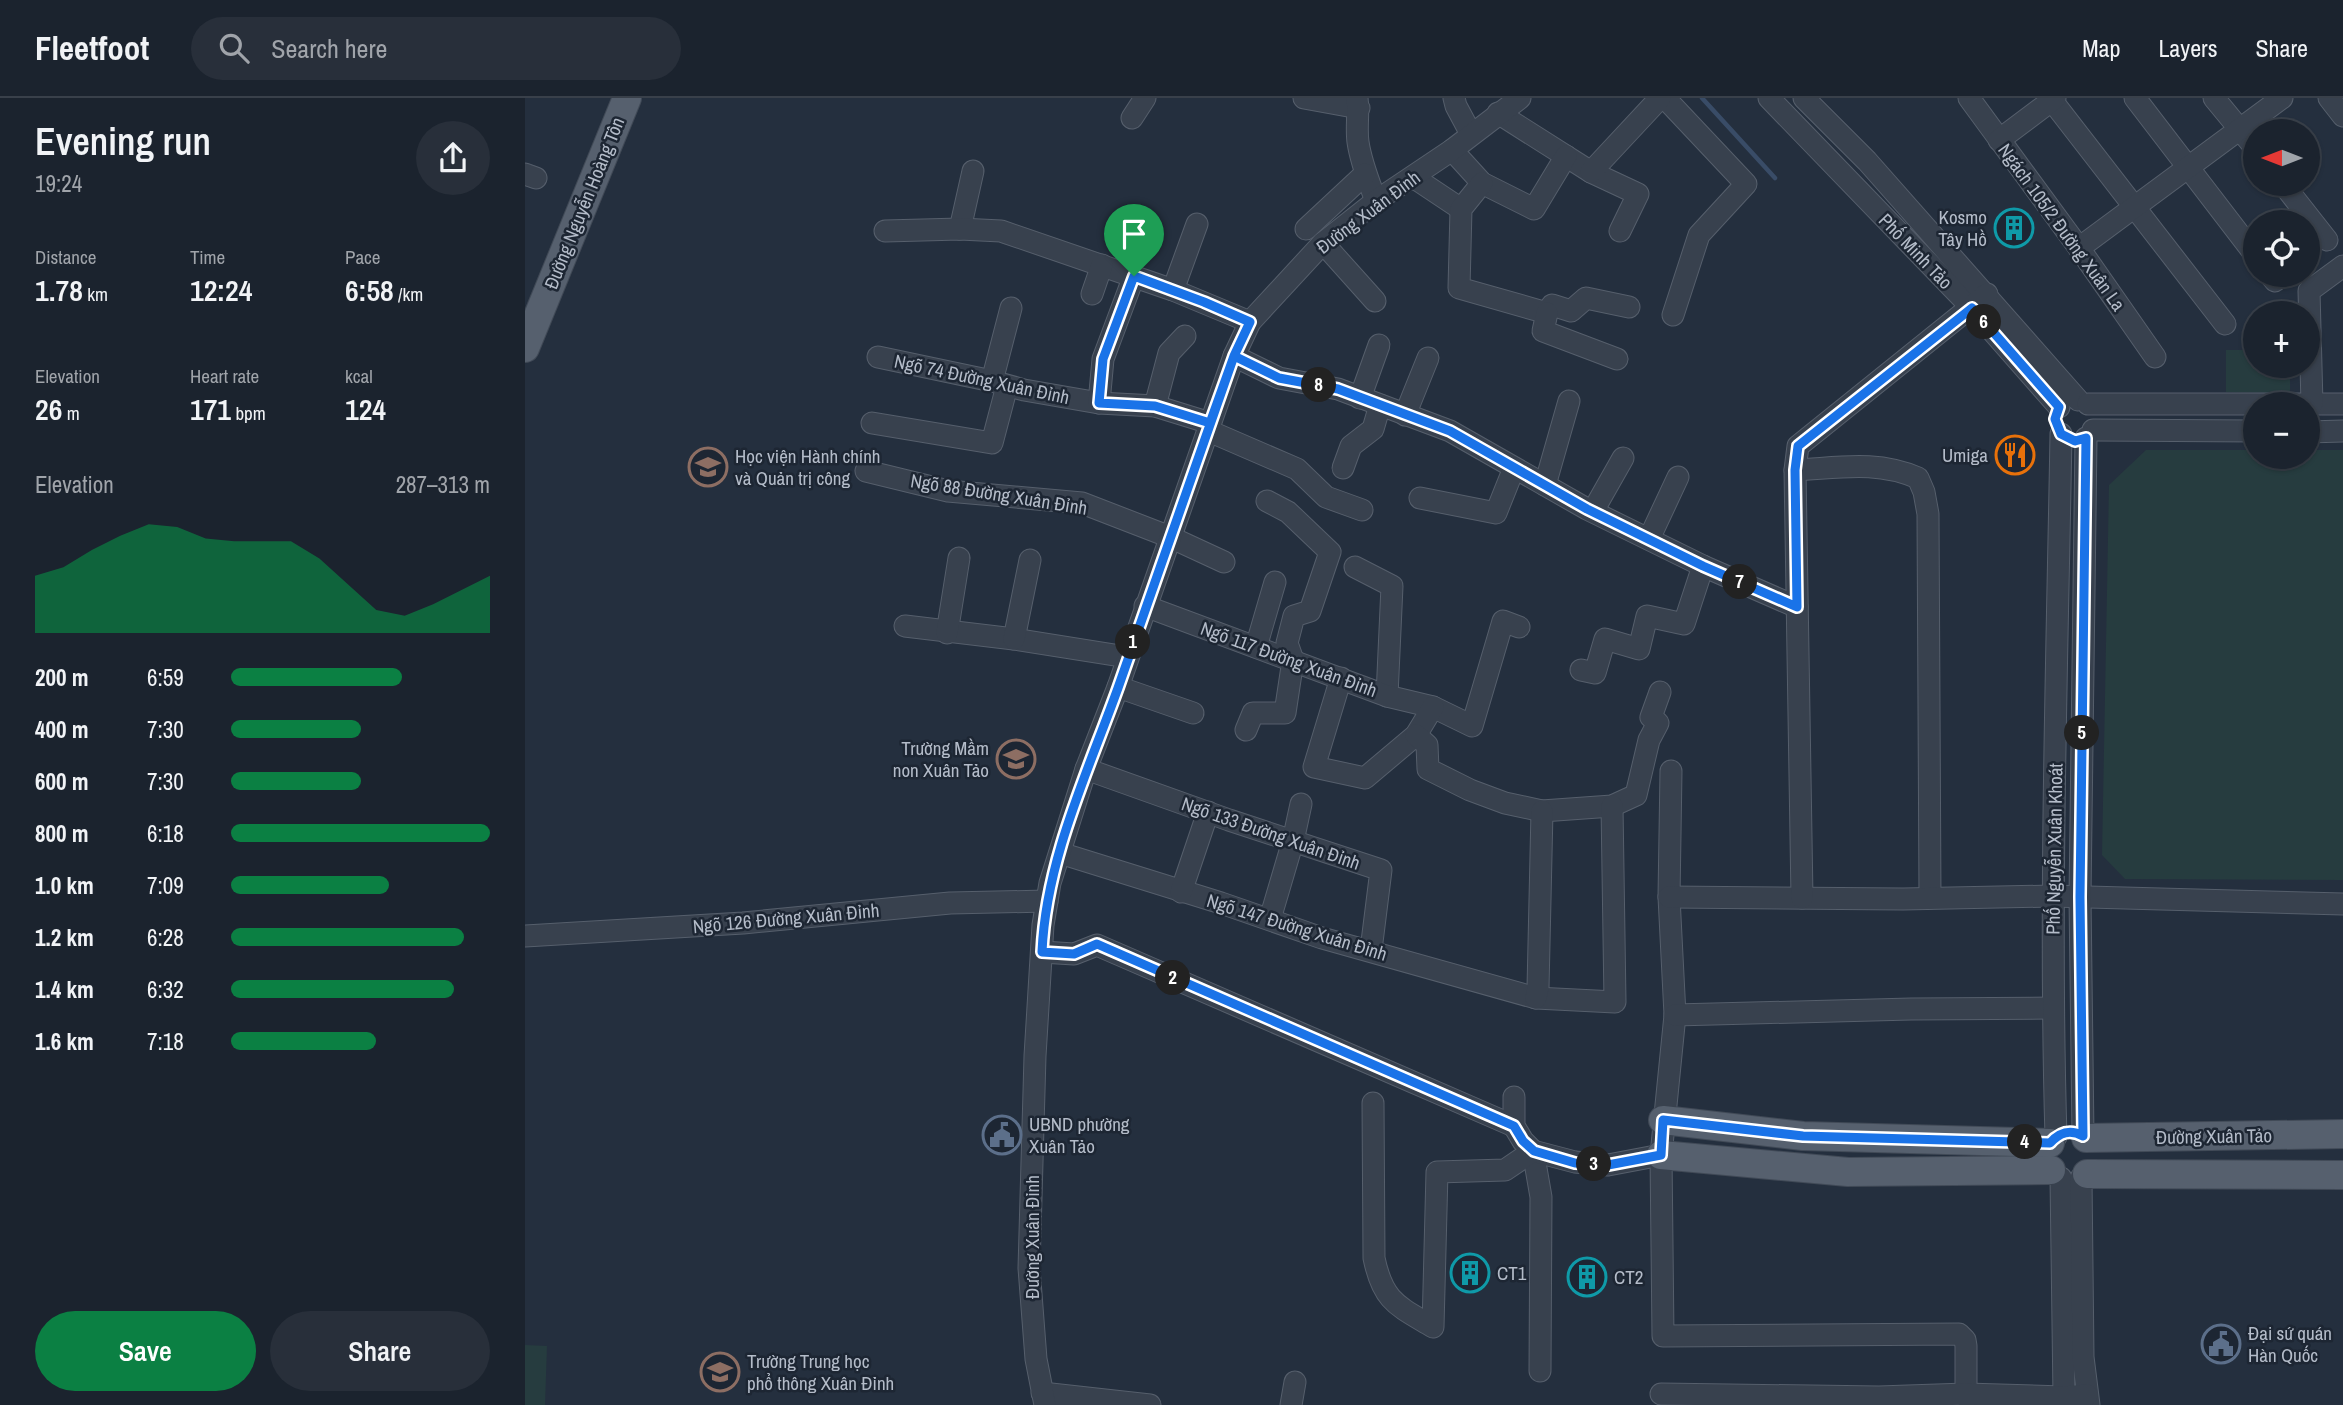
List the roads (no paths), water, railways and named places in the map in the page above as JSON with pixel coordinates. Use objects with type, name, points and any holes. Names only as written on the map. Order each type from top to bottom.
[{"type":"main road","name":"Đường Nguyễn Hoàng Tôn","points":[[526,344],[627,98]]},
{"type":"main road","points":[[1663,1120],[1803,1136],[2069,1157]]},
{"type":"main road","name":"Đường Xuân Tảo","points":[[2069,1157],[2343,1134]]},
{"type":"main road","points":[[1661,1155],[1848,1172],[2069,1157]]},
{"type":"main road","name":"Đường Xuân Tảo","points":[[2069,1157],[2343,1175]]},
{"type":"street","points":[[1132,118],[1145,98]]},
{"type":"street","points":[[1304,98],[1358,103],[1357,140],[1376,201]]},
{"type":"street","points":[[1454,98],[1471,134]]},
{"type":"street","name":"Đường Xuân Đỉnh","points":[[1044,1399],[1036,1359],[1029,1268],[1035,1056],[1043,925],[1047,901],[1086,769],[1118,687],[1234,356],[1250,322],[1323,243],[1376,201],[1452,150],[1520,98]]},
{"type":"street","points":[[1591,172],[1660,98]]},
{"type":"street","points":[[1665,98],[1746,184],[1699,235],[1673,315]]},
{"type":"street","name":"Phố Minh Tảo","points":[[1769,98],[1979,301],[2075,404]]},
{"type":"street","name":"Phố Minh Tảo","points":[[1804,98],[1867,161],[1979,301]]},
{"type":"street","name":"Ngách 105/2 Đường Xuân La","points":[[1969,98],[2155,357]]},
{"type":"street","points":[[2134,98],[2243,239]]},
{"type":"street","points":[[2214,98],[2243,133]]},
{"type":"street","points":[[2079,248],[2282,98]]},
{"type":"street","points":[[2329,98],[2343,116]]},
{"type":"street","points":[[1999,140],[2052,99],[2225,324]]},
{"type":"street","points":[[1498,113],[1591,172],[1638,194],[1620,231]]},
{"type":"street","points":[[1452,150],[1482,183],[1534,209],[1566,156]]},
{"type":"street","points":[[960,229],[973,171]]},
{"type":"street","points":[[1306,229],[1366,174]]},
{"type":"street","points":[[1413,177],[1461,209]]},
{"type":"street","points":[[1482,183],[1461,209],[1459,288],[1547,313]]},
{"type":"street","points":[[2292,196],[2327,240]]},
{"type":"street","points":[[1173,290],[1198,224]]},
{"type":"street","points":[[885,231],[960,229],[1000,232],[1173,290],[1250,322]]},
{"type":"street","points":[[1323,243],[1375,301]]},
{"type":"street","points":[[1092,294],[1102,265]]},
{"type":"street","points":[[2312,392],[2309,292],[2343,266]]},
{"type":"street","points":[[1099,403],[1103,359],[1134,276]]},
{"type":"street","points":[[1618,359],[1543,331],[1547,313],[1552,305],[1571,311],[1586,298],[1629,307]]},
{"type":"street","points":[[1802,898],[1795,470],[1798,446],[1979,301]]},
{"type":"street","points":[[872,423],[992,443],[1011,308]]},
{"type":"street","points":[[1155,406],[1169,353],[1185,336]]},
{"type":"street","points":[[1343,468],[1351,446],[1373,429],[1370,401],[1379,345]]},
{"type":"street","points":[[1234,356],[1279,378],[1338,389],[1450,431],[1593,511],[1703,566],[1797,607]]},
{"type":"street","name":"Ngõ 74 Đường Xuân Đỉnh","points":[[878,357],[1024,390],[1099,403],[1155,406],[1209,427],[1297,469],[1326,497],[1362,510]]},
{"type":"street","points":[[1405,415],[1428,358]]},
{"type":"street","points":[[1545,485],[1569,401]]},
{"type":"street","points":[[2243,404],[2075,404],[2055,419],[2061,434],[2075,441],[2090,434],[2243,431]]},
{"type":"street","points":[[2069,1157],[2080,897],[2090,434],[2096,419],[2095,412],[2075,404]]},
{"type":"street","points":[[2320,404],[2343,404]]},
{"type":"street","points":[[2320,432],[2343,431]]},
{"type":"street","name":"Phố Nguyễn Xuân Khoát","points":[[2061,434],[2052,1008],[2069,1157],[2088,1400]]},
{"type":"street","points":[[1593,511],[1623,458]]},
{"type":"street","points":[[1795,470],[1878,466],[1899,470],[1918,478],[1924,492],[1928,514],[1930,898]]},
{"type":"street","points":[[1420,498],[1496,513],[1514,468]]},
{"type":"street","name":"Ngõ 88 Đường Xuân Đỉnh","points":[[866,471],[948,491],[1082,503],[1170,537],[1224,562]]},
{"type":"street","points":[[1649,539],[1678,477]]},
{"type":"street","points":[[1246,730],[1253,713],[1285,713],[1293,660],[1287,643],[1294,616],[1310,611],[1330,552],[1288,512],[1267,501]]},
{"type":"street","points":[[947,632],[958,558]]},
{"type":"street","points":[[1014,639],[1030,561]]},
{"type":"street","points":[[1581,670],[1595,673],[1605,639],[1639,649],[1647,616],[1685,624],[1703,566]]},
{"type":"street","points":[[1355,567],[1392,586],[1387,696]]},
{"type":"street","points":[[1256,647],[1275,582]]},
{"type":"street","name":"Ngõ 117 Đường Xuân Đỉnh","points":[[1145,606],[1387,696],[1433,707],[1472,726],[1503,621],[1519,627]]},
{"type":"street","points":[[905,626],[1014,639],[1127,657]]},
{"type":"street","points":[[1342,678],[1314,767],[1365,778],[1416,735],[1433,707]]},
{"type":"street","points":[[1118,687],[1193,713]]},
{"type":"street","points":[[1636,795],[1649,740],[1658,723],[1651,717],[1660,692]]},
{"type":"street","points":[[1416,735],[1427,746],[1428,769],[1470,790],[1505,803],[1542,811],[1612,806],[1636,795],[1671,804]]},
{"type":"street","name":"Ngõ 133 Đường Xuân Đỉnh","points":[[1086,769],[1381,870],[1371,950]]},
{"type":"street","points":[[1671,771],[1669,897],[1675,1015],[1661,1155],[1663,1336],[1959,1335],[1965,1340],[1966,1346],[1968,1400]]},
{"type":"street","points":[[1270,919],[1301,804]]},
{"type":"street","name":"Ngõ 147 Đường Xuân Đỉnh","points":[[1060,853],[1322,937],[1536,999],[1615,1002],[1612,806]]},
{"type":"street","points":[[1536,999],[1542,811]]},
{"type":"street","points":[[1181,892],[1208,812]]},
{"type":"street","points":[[1669,897],[2053,896],[2343,904]]},
{"type":"street","name":"Ngõ 126 Đường Xuân Đỉnh","points":[[525,936],[743,923],[950,903],[1047,901]]},
{"type":"street","points":[[1042,952],[1074,954],[1097,944],[1514,1126]]},
{"type":"street","points":[[1675,1015],[2052,1008]]},
{"type":"street","points":[[1514,1097],[1514,1126],[1523,1141],[1534,1151],[1575,1163],[1608,1165],[1661,1155]]},
{"type":"street","points":[[1373,1103],[1374,1258],[1379,1280],[1393,1303],[1433,1327],[1437,1172],[1505,1170],[1534,1151]]},
{"type":"street","points":[[1534,1151],[1541,1197],[1540,1370]]},
{"type":"street","name":"Phố Nguyễn Xuân Khoát","points":[[2065,1401],[2069,1157]]},
{"type":"street","points":[[1291,1405],[1295,1382]]},
{"type":"street","points":[[1661,1394],[1870,1401],[2088,1400]]},
{"type":"street","points":[[1044,1399],[1150,1405]]},
{"type":"waterway","points":[[1702,98],[1775,178]]},
{"type":"place","name":"Kosmo Tây Hồ","points":[[2014,228]]},
{"type":"place","name":"Umiga","points":[[2015,455]]},
{"type":"place","name":"Học viện Hành chính và Quản trị công","points":[[708,467]]},
{"type":"place","name":"Trường Mầm non Xuân Tảo","points":[[1016,759]]},
{"type":"place","name":"UBND phường Xuân Tảo","points":[[1002,1135]]},
{"type":"place","name":"CT1","points":[[1470,1273]]},
{"type":"place","name":"CT2","points":[[1587,1277]]},
{"type":"place","name":"Đại sứ quán Hàn Quốc","points":[[2221,1344]]},
{"type":"place","name":"Trường Trung học phổ thông Xuân Đỉnh","points":[[720,1372]]}]
